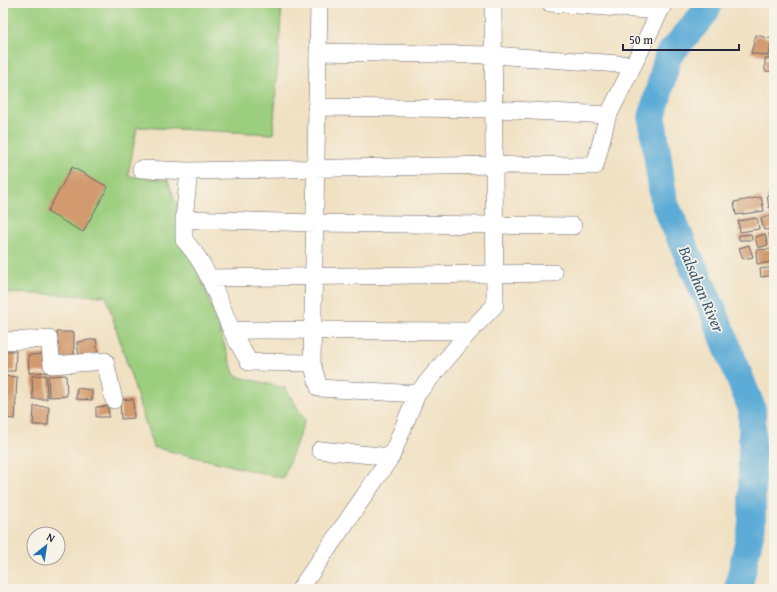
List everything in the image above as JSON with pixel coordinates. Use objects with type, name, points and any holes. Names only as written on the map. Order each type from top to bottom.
[{"type":"street","points":[[319,3],[312,363],[319,388],[417,394]]},
{"type":"street","points":[[300,589],[391,457],[417,394],[470,331],[495,305],[493,3]]},
{"type":"street","points":[[141,169],[188,171],[494,165],[595,166],[608,115],[662,7],[550,3]]},
{"type":"street","points":[[318,52],[493,55],[633,65]]},
{"type":"street","points":[[316,107],[493,110],[608,115]]},
{"type":"street","points":[[188,171],[184,219],[184,240],[196,254],[210,278],[231,330],[249,362],[312,363]]},
{"type":"street","points":[[184,219],[314,223],[573,226]]},
{"type":"street","points":[[210,278],[554,273]]},
{"type":"street","points":[[231,330],[313,332],[470,331]]},
{"type":"street","points":[[3,341],[49,339],[52,365],[104,362],[114,400]]},
{"type":"street","points":[[320,450],[391,457]]},
{"type":"green space","points":[[3,3],[282,3],[273,134],[137,127],[128,176],[168,180],[235,376],[285,388],[305,420],[283,478],[153,447],[106,296],[3,293]]},
{"type":"building","points":[[756,35],[772,39],[769,56],[751,53]]},
{"type":"building","points":[[773,44],[774,56],[771,56]]},
{"type":"building","points":[[765,59],[774,59],[774,72],[765,71]]},
{"type":"building","points":[[72,167],[108,187],[83,232],[47,212]]},
{"type":"building","points":[[774,193],[774,207],[769,208],[767,195]]},
{"type":"building","points":[[761,197],[764,211],[736,215],[734,202]]},
{"type":"building","points":[[774,215],[774,229],[764,230],[761,218]]},
{"type":"building","points":[[757,218],[759,229],[740,232],[738,221]]},
{"type":"building","points":[[774,233],[774,244],[772,245],[769,234]]},
{"type":"building","points":[[751,234],[752,240],[739,240],[739,235]]},
{"type":"building","points":[[765,234],[768,245],[758,248],[755,237]]},
{"type":"building","points":[[749,245],[753,257],[743,259],[739,248]]},
{"type":"building","points":[[772,249],[774,262],[757,264],[756,250]]},
{"type":"building","points":[[774,267],[774,275],[761,277],[760,269]]},
{"type":"building","points":[[57,332],[74,332],[74,360],[57,360]]},
{"type":"building","points":[[96,339],[98,354],[79,357],[77,342]]},
{"type":"building","points":[[3,351],[16,351],[15,371],[3,371]]},
{"type":"building","points":[[47,354],[48,372],[29,373],[28,355]]},
{"type":"building","points":[[46,375],[47,399],[33,399],[32,376]]},
{"type":"building","points":[[66,375],[67,396],[49,397],[48,376]]},
{"type":"building","points":[[3,376],[17,377],[15,419],[3,418]]},
{"type":"building","points":[[77,388],[92,390],[92,400],[76,399]]},
{"type":"building","points":[[133,399],[134,418],[121,419],[120,400]]},
{"type":"building","points":[[34,406],[49,407],[48,425],[33,425]]},
{"type":"building","points":[[108,406],[109,417],[96,417],[96,407]]},
{"type":"waterway","name":"Balsahan River","points":[[709,3],[704,14],[668,56],[652,118],[664,202],[714,313],[752,409],[752,525],[738,589]]}]
